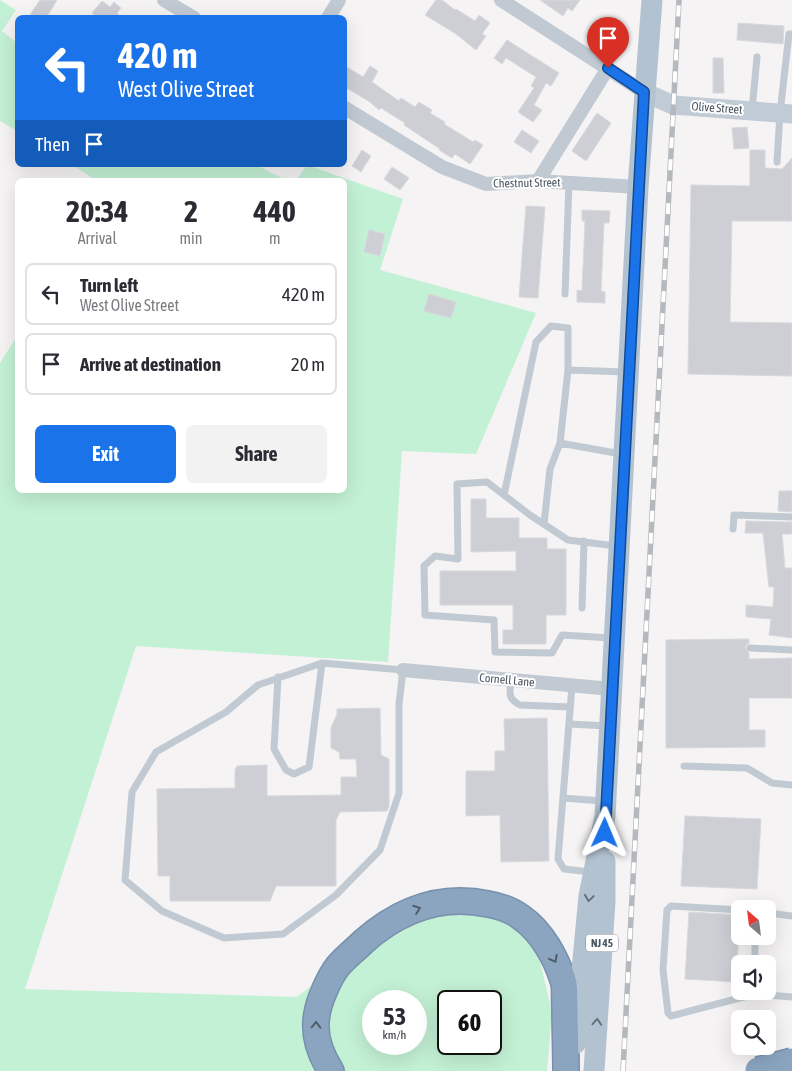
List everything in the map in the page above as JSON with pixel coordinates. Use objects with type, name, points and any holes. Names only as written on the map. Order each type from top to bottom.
[{"type":"highway","points":[[331,1071],[320,1050],[316,1033],[316,1014],[322,996],[338,967],[378,929],[394,918],[433,904],[453,900],[473,901],[503,907],[523,918],[540,936],[555,961],[564,983],[566,1071]]},
{"type":"highway","points":[[756,1070],[792,1060]]},
{"type":"main road","name":"NJ 45","points":[[594,1071],[605,901],[605,808],[638,187],[652,0]]},
{"type":"main road","name":"NJ 45","points":[[572,1071],[589,896],[605,808]]},
{"type":"main road","points":[[791,1071],[792,1060]]},
{"type":"street","points":[[164,0],[189,15]]},
{"type":"street","points":[[330,15],[339,0]]},
{"type":"street","points":[[501,0],[644,92]]},
{"type":"street","points":[[538,181],[608,68]]},
{"type":"street","name":"Olive Street","points":[[644,92],[673,105],[786,114]]},
{"type":"street","name":"Chestnut Street","points":[[347,109],[442,167],[486,184],[538,181],[638,187]]},
{"type":"street","name":"Cornell Lane","points":[[403,670],[612,689]]},
{"type":"lane","points":[[777,162],[786,114],[789,34],[792,34]]},
{"type":"lane","points":[[752,111],[757,57]]},
{"type":"lane","points":[[565,294],[569,183]]},
{"type":"lane","points":[[504,495],[536,342],[551,326],[568,328],[568,370],[560,443],[550,469],[544,524]]},
{"type":"lane","points":[[568,370],[629,373]]},
{"type":"lane","points":[[560,443],[624,454]]},
{"type":"lane","points":[[614,639],[562,635],[552,653],[495,652],[494,620],[425,615],[424,566],[435,556],[458,559],[457,484],[487,482],[568,540],[619,546]]},
{"type":"lane","points":[[733,529],[734,515],[792,517]]},
{"type":"lane","points":[[582,608],[584,542]]},
{"type":"lane","points":[[750,648],[792,650]]},
{"type":"lane","points":[[278,677],[274,749],[286,770],[294,774],[309,767],[322,663]]},
{"type":"lane","points":[[322,663],[403,670],[399,704],[398,793],[380,850],[336,894],[283,934],[224,938],[162,911],[125,880],[132,792],[156,752],[226,712],[258,685],[278,677],[322,663]]},
{"type":"lane","points":[[511,680],[510,697],[520,705],[570,707]]},
{"type":"lane","points":[[572,686],[558,859],[564,869],[594,872]]},
{"type":"lane","points":[[569,724],[610,726]]},
{"type":"lane","points":[[684,766],[747,768],[772,783],[792,785]]},
{"type":"lane","points":[[563,798],[605,808]]},
{"type":"lane","points":[[731,909],[671,906],[667,910],[662,970],[668,1013],[671,1016],[731,1000]]},
{"type":"lane","points":[[776,914],[792,916]]},
{"type":"lane","points":[[776,995],[792,997]]},
{"type":"green space","points":[[0,0],[16,10],[2,31],[15,41],[15,130],[0,121]]},
{"type":"green space","points":[[75,167],[260,167],[282,178],[93,178]]},
{"type":"green space","points":[[306,167],[313,167],[344,178],[297,178]]},
{"type":"green space","points":[[347,179],[403,199],[380,270],[536,313],[476,454],[402,451],[388,662],[136,646],[25,989],[297,997],[364,945],[470,903],[535,939],[552,1013],[547,1071],[0,1071],[0,363],[15,339],[15,493],[347,493]]},
{"type":"building","points":[[40,0],[57,0],[48,15],[30,15]]},
{"type":"building","points":[[436,0],[442,0],[475,21],[479,15],[490,23],[482,34],[486,36],[476,50],[456,34],[425,15]]},
{"type":"building","points":[[540,0],[580,0],[572,11],[568,8],[563,16]]},
{"type":"building","points":[[102,1],[110,7],[114,2],[121,8],[117,13],[119,15],[94,15],[92,13]]},
{"type":"building","points":[[738,23],[784,26],[783,44],[737,40]]},
{"type":"building","points":[[507,40],[559,73],[551,86],[546,83],[534,105],[542,110],[533,122],[518,112],[534,88],[531,86],[536,77],[506,58],[502,64],[494,58]]},
{"type":"building","points":[[713,58],[723,58],[724,93],[713,93]]},
{"type":"building","points":[[370,66],[378,71],[372,82],[399,101],[401,98],[415,107],[419,102],[432,110],[430,113],[445,122],[444,124],[473,142],[475,140],[483,145],[470,164],[455,154],[452,158],[404,125],[405,123],[381,108],[379,110],[370,102],[347,88],[347,67],[363,77]]},
{"type":"building","points":[[597,113],[611,123],[586,161],[572,151]]},
{"type":"building","points":[[747,127],[749,148],[734,149],[732,128]]},
{"type":"building","points":[[522,130],[539,141],[531,153],[514,142]]},
{"type":"building","points":[[362,150],[371,156],[361,172],[352,166]]},
{"type":"building","points":[[750,150],[765,150],[765,168],[782,169],[792,158],[792,221],[732,221],[730,322],[792,323],[792,376],[688,374],[691,185],[750,186]]},
{"type":"building","points":[[392,167],[409,178],[400,190],[384,179]]},
{"type":"building","points":[[526,206],[545,207],[538,298],[519,297]]},
{"type":"building","points":[[582,210],[610,211],[609,223],[604,223],[601,291],[605,292],[605,303],[577,302],[577,290],[582,291],[585,221],[582,221]]},
{"type":"building","points":[[369,230],[385,234],[380,256],[364,252]]},
{"type":"building","points":[[429,294],[456,302],[451,318],[424,311]]},
{"type":"building","points":[[779,491],[792,491],[792,512],[778,511]]},
{"type":"building","points":[[471,499],[486,499],[486,518],[519,518],[519,538],[547,538],[547,549],[566,549],[566,615],[546,615],[546,644],[503,644],[503,630],[513,630],[513,605],[440,605],[440,571],[516,571],[516,551],[471,552]]},
{"type":"building","points":[[746,521],[792,522],[792,534],[782,534],[785,568],[792,568],[792,638],[769,635],[771,619],[746,617],[746,605],[773,607],[774,587],[769,587],[763,533],[745,533]]},
{"type":"building","points":[[749,639],[749,643],[745,648],[749,653],[749,659],[792,658],[792,698],[749,698],[749,730],[765,730],[765,747],[666,748],[666,640]]},
{"type":"building","points":[[380,708],[381,755],[389,759],[389,807],[387,811],[340,812],[336,820],[336,886],[276,886],[270,901],[170,901],[170,876],[158,876],[157,789],[235,788],[235,770],[237,766],[267,765],[267,796],[341,795],[341,777],[357,777],[356,759],[340,759],[339,752],[331,748],[331,728],[337,714],[337,709]]},
{"type":"building","points":[[547,718],[549,861],[501,862],[500,815],[466,816],[466,771],[495,771],[495,751],[505,751],[504,719]]},
{"type":"building","points":[[685,816],[761,819],[757,889],[681,886]]},
{"type":"building","points":[[689,912],[731,914],[731,945],[738,945],[738,955],[731,955],[731,982],[685,979]]},
{"type":"railway","points":[[623,1071],[679,0]]},
{"type":"route","points":[[605,833],[644,92],[608,68]]}]
